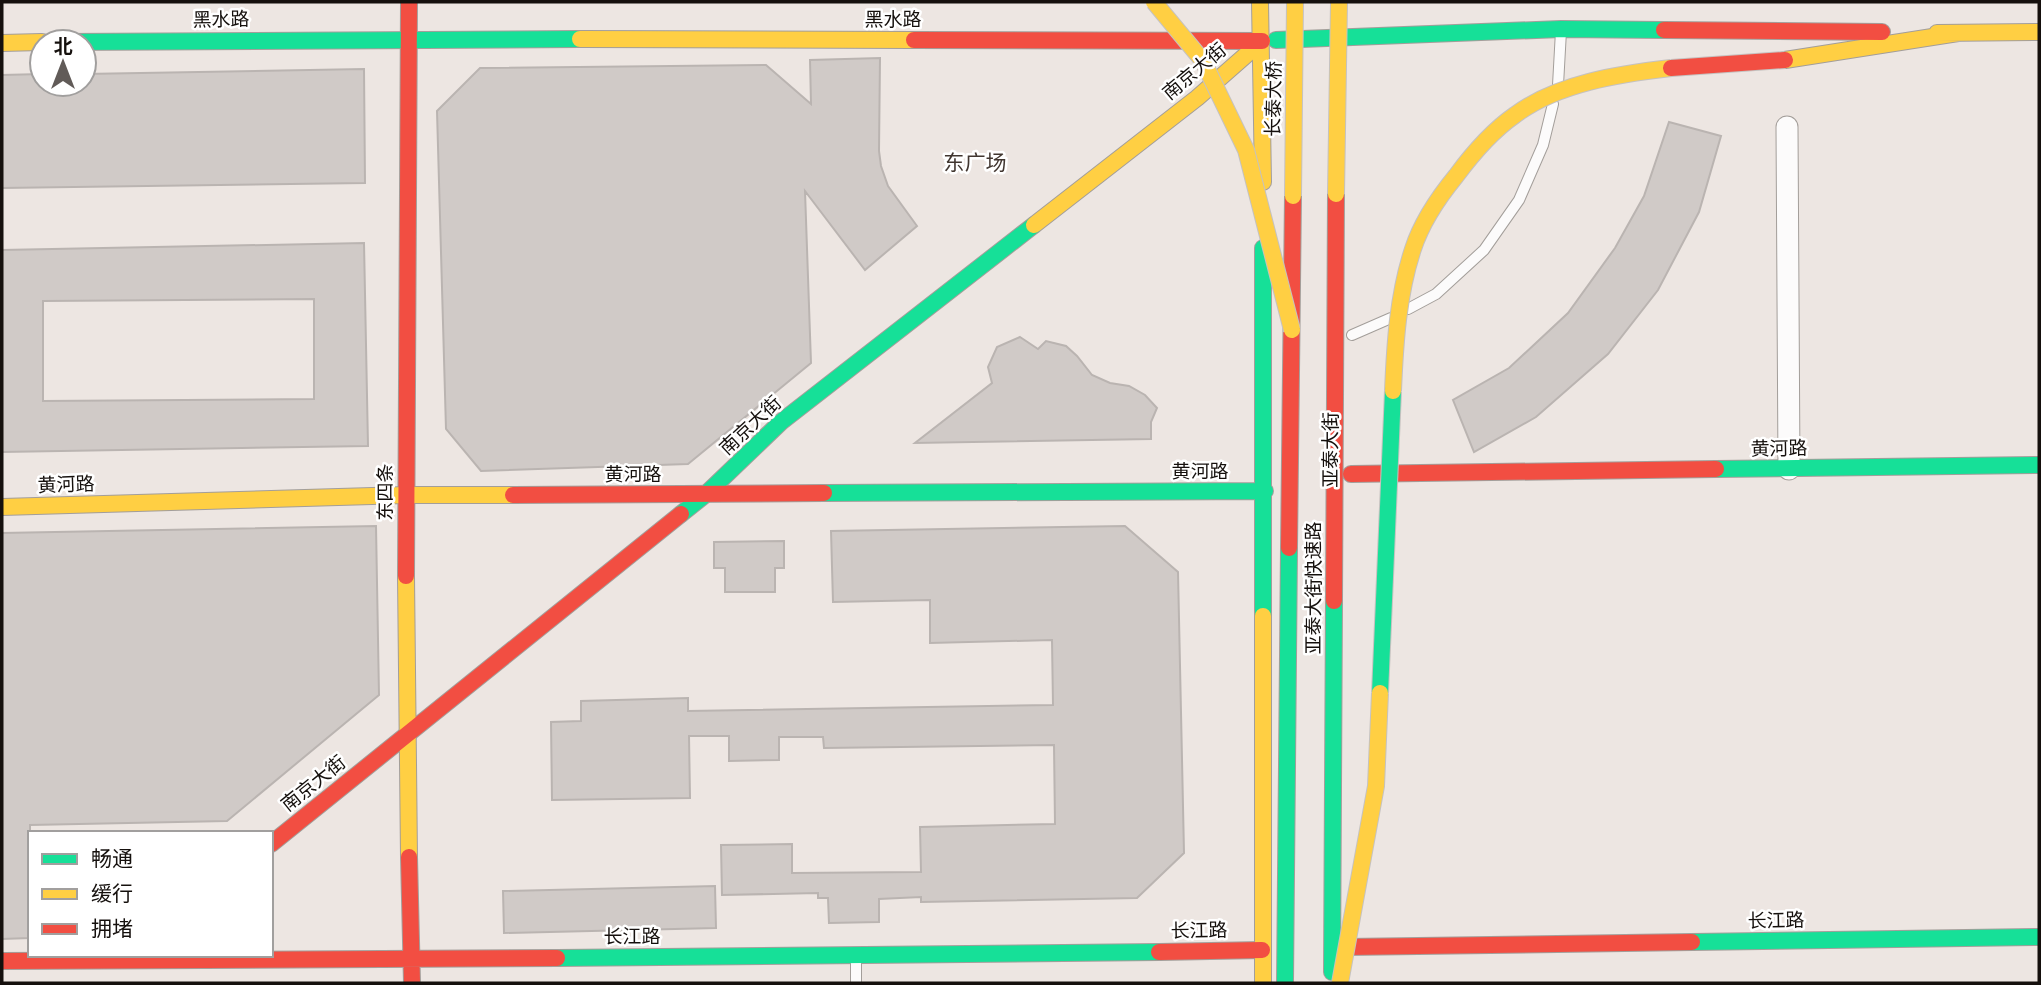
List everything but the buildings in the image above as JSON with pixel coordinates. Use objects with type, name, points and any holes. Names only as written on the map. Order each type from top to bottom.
[{"type":"main road","name":"东四条","points":[[409,2],[406,495],[412,983]]},
{"type":"main road","points":[[1140,2],[1189,18]]},
{"type":"main road","points":[[1154,2],[1203,61],[1246,150],[1292,330]]},
{"type":"main road","points":[[1260,2],[1265,491],[1263,983]]},
{"type":"main road","name":"长泰大桥","points":[[1293,196],[1295,2]]},
{"type":"main road","name":"亚泰大街快速路","points":[[1332,983],[1339,2]]},
{"type":"main road","points":[[1352,2],[1352,186]]},
{"type":"main road","points":[[1213,25],[1262,41]]},
{"type":"main road","points":[[1353,36],[1561,29],[2039,32]]},
{"type":"main road","points":[[1340,983],[1376,786],[1395,353],[1403,288],[1413,247],[1433,205],[1465,163],[1523,109],[1596,81],[1661,68],[1785,61],[1958,33]]},
{"type":"main road","name":"黑水路","points":[[98,42],[409,38],[1262,41],[1353,36]]},
{"type":"main road","name":"南京大街","points":[[273,842],[706,494],[781,422],[1197,99],[1262,41]]},
{"type":"main road","points":[[2,43],[28,42]]},
{"type":"main road","name":"亚泰大街快速路","points":[[1285,983],[1293,196]]},
{"type":"main road","name":"黄河路","points":[[1351,474],[2039,465]]},
{"type":"main road","name":"黄河路","points":[[2,507],[406,495],[1265,491]]},
{"type":"main road","points":[[1346,983],[1350,516]]},
{"type":"main road","name":"长江路","points":[[1346,947],[2039,937]]},
{"type":"main road","name":"长江路","points":[[2,961],[856,956],[1262,950]]},
{"type":"main road","points":[[109,976],[130,959]]},
{"type":"street","points":[[1787,127],[1789,469]]},
{"type":"lane","points":[[1352,335],[1436,294],[1484,250],[1519,200],[1543,145],[1558,83],[1561,29]]},
{"type":"lane","points":[[856,956],[856,983]]},
{"type":"traffic: fast","points":[[1276,40],[1561,29],[1664,30]]},
{"type":"traffic: fast","points":[[98,42],[580,39]]},
{"type":"traffic: fast","points":[[681,514],[706,494],[781,422],[1034,225]]},
{"type":"traffic: fast","points":[[1263,248],[1263,616]]},
{"type":"traffic: fast","points":[[1380,693],[1393,391]]},
{"type":"traffic: fast","points":[[1716,469],[2039,465]]},
{"type":"traffic: fast","points":[[824,493],[1265,491]]},
{"type":"traffic: fast","points":[[1285,983],[1289,548]]},
{"type":"traffic: fast","points":[[1332,972],[1334,601]]},
{"type":"traffic: fast","points":[[1692,942],[2039,937]]},
{"type":"traffic: fast","points":[[557,958],[1159,952]]},
{"type":"traffic: slow","points":[[1154,2],[1203,61],[1246,150],[1292,330]]},
{"type":"traffic: slow","points":[[1260,2],[1263,182]]},
{"type":"traffic: slow","points":[[1293,196],[1295,2]]},
{"type":"traffic: slow","points":[[1336,194],[1339,2]]},
{"type":"traffic: slow","points":[[1937,33],[2039,32]]},
{"type":"traffic: slow","points":[[1785,60],[1958,33]]},
{"type":"traffic: slow","points":[[580,39],[914,40]]},
{"type":"traffic: slow","points":[[1034,225],[1197,98],[1262,41]]},
{"type":"traffic: slow","points":[[2,43],[28,42]]},
{"type":"traffic: slow","points":[[1393,391],[1401,301],[1413,249],[1431,210],[1476,151],[1507,121],[1550,95],[1610,77],[1671,68]]},
{"type":"traffic: slow","points":[[2,507],[406,495],[513,495]]},
{"type":"traffic: slow","points":[[406,576],[409,857]]},
{"type":"traffic: slow","points":[[1263,616],[1263,983]]},
{"type":"traffic: slow","points":[[1340,983],[1376,786],[1380,693]]},
{"type":"traffic: jam","points":[[406,576],[409,2]]},
{"type":"traffic: jam","points":[[1664,30],[1882,32]]},
{"type":"traffic: jam","points":[[914,40],[1262,41]]},
{"type":"traffic: jam","points":[[1671,68],[1785,60]]},
{"type":"traffic: jam","points":[[1334,601],[1336,194]]},
{"type":"traffic: jam","points":[[1289,548],[1293,196]]},
{"type":"traffic: jam","points":[[1351,474],[1716,469]]},
{"type":"traffic: jam","points":[[513,495],[824,493]]},
{"type":"traffic: jam","points":[[273,842],[681,514]]},
{"type":"traffic: jam","points":[[409,857],[412,983]]},
{"type":"traffic: jam","points":[[1346,947],[1692,942]]},
{"type":"traffic: jam","points":[[1159,952],[1262,950]]},
{"type":"traffic: jam","points":[[2,961],[557,958]]},
{"type":"district","name":"东广场","points":[[975,162]]}]
